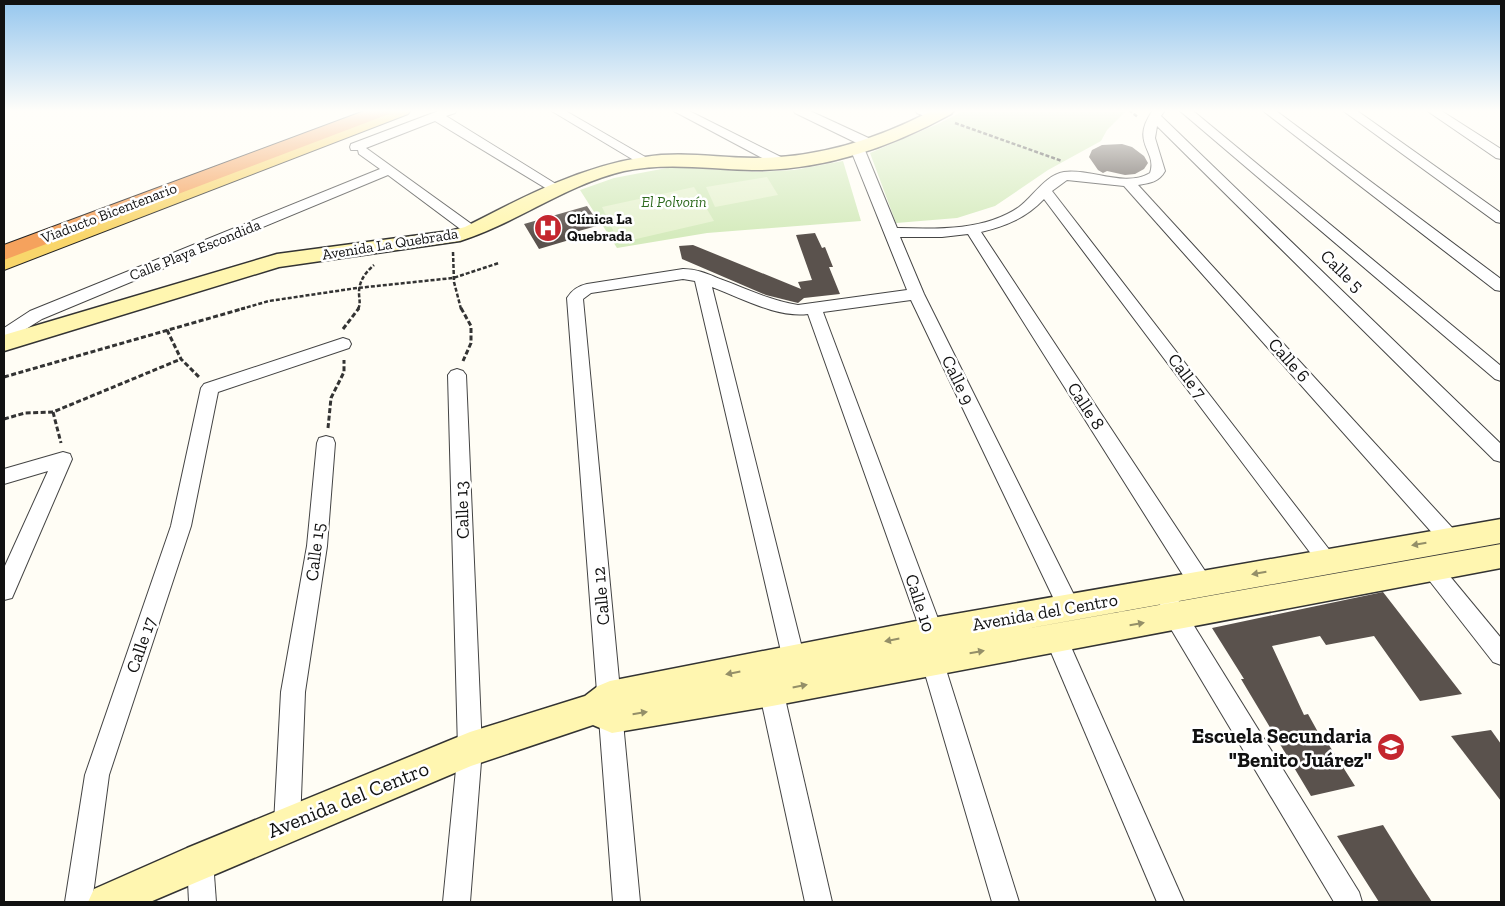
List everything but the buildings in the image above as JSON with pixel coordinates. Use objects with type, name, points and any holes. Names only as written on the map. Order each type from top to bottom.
[{"type":"highway","points":[[10,241],[249,152]]},
{"type":"highway","name":"Viaducto Bicentenario","points":[[4,253],[270,152]]},
{"type":"main road","points":[[4,263],[292,152]]},
{"type":"main road","points":[[84,232],[349,152]]},
{"type":"street","points":[[365,152],[389,170],[462,234]]},
{"type":"street","points":[[496,152],[557,189]]},
{"type":"street","points":[[630,152],[647,162]]},
{"type":"street","points":[[761,152],[782,163]]},
{"type":"street","name":"Avenida La Quebrada","points":[[4,343],[276,261],[462,234],[557,189],[596,173],[647,162],[690,160],[755,164],[782,163],[842,152]]},
{"type":"street","name":"Calle 9","points":[[866,152],[892,232],[916,294],[1069,607]]},
{"type":"street","points":[[892,232],[928,234],[972,229],[1004,220],[1022,210],[1056,180],[1065,176],[1128,182],[1153,178],[1159,172],[1160,164],[1155,152]]},
{"type":"street","name":"Calle 5","points":[[1197,152],[1501,455]]},
{"type":"street","points":[[1235,152],[1501,375]]},
{"type":"street","points":[[1324,152],[1501,286]]},
{"type":"street","points":[[1407,152],[1501,219]]},
{"type":"street","name":"Calle Playa Escondida","points":[[4,335],[36,315],[389,170]]},
{"type":"street","name":"Calle 6","points":[[1128,182],[1450,539]]},
{"type":"street","name":"Calle 7","points":[[1045,191],[1328,561]]},
{"type":"street","name":"Calle 8","points":[[972,229],[1201,584]]},
{"type":"street","name":"Calle 12","points":[[626,902],[605,708],[575,298],[580,292],[587,289],[683,274],[702,278]]},
{"type":"street","points":[[702,278],[782,308],[798,310],[916,294]]},
{"type":"street","points":[[702,278],[794,660]]},
{"type":"street","name":"Calle 10","points":[[814,309],[932,646],[1005,902]]},
{"type":"street","points":[[210,388],[343,344]]},
{"type":"street","name":"Calle 13","points":[[457,375],[470,749]]},
{"type":"street","name":"Calle 17","points":[[78,902],[97,775],[181,526],[210,388]]},
{"type":"street","name":"Calle 15","points":[[287,824],[293,692],[317,546],[326,443]]},
{"type":"street","points":[[4,476],[63,459]]},
{"type":"street","points":[[4,591],[63,459]]},
{"type":"street","name":"Avenida del Centro","points":[[107,902],[287,824],[470,749],[605,708],[769,679],[932,646],[1069,607],[1501,531]]},
{"type":"street","name":"Avenida del Centro","points":[[769,679],[794,660],[932,646],[1056,638],[1501,556]]},
{"type":"street","points":[[1432,570],[1501,655]]},
{"type":"street","points":[[1160,591],[1349,902]]},
{"type":"street","points":[[1056,638],[1171,902]]},
{"type":"street","points":[[769,679],[819,902]]},
{"type":"street","points":[[456,902],[470,749]]},
{"type":"street","points":[[200,861],[202,902]]},
{"type":"path","points":[[1039,152],[1070,164],[1078,176]]},
{"type":"path","points":[[457,375],[471,344],[471,326],[464,316],[453,278],[462,234]]},
{"type":"path","points":[[4,377],[269,301],[357,288],[453,278],[499,263]]},
{"type":"path","points":[[326,443],[331,398],[344,372],[342,330],[360,306],[357,288]]},
{"type":"path","points":[[168,330],[181,359],[210,388]]},
{"type":"path","points":[[4,419],[25,413],[53,412],[181,359]]},
{"type":"path","points":[[53,412],[63,459]]},
{"type":"green space","points":[[1080,152],[1048,170],[995,206],[957,218],[896,223],[870,153]]},
{"type":"green space","name":"El Polvorín","points":[[843,161],[861,221],[707,233],[617,248],[580,190],[614,178],[672,167],[756,172],[794,170]]},
{"type":"green space","points":[[767,177],[778,195],[715,207],[706,187]]},
{"type":"green space","points":[[694,187],[714,221],[619,243],[602,207]]},
{"type":"place","name":"Clínica La Quebrada","points":[[548,228]]},
{"type":"place","name":"Escuela Secundaria \"Benito Juárez\"","points":[[1391,747]]}]
